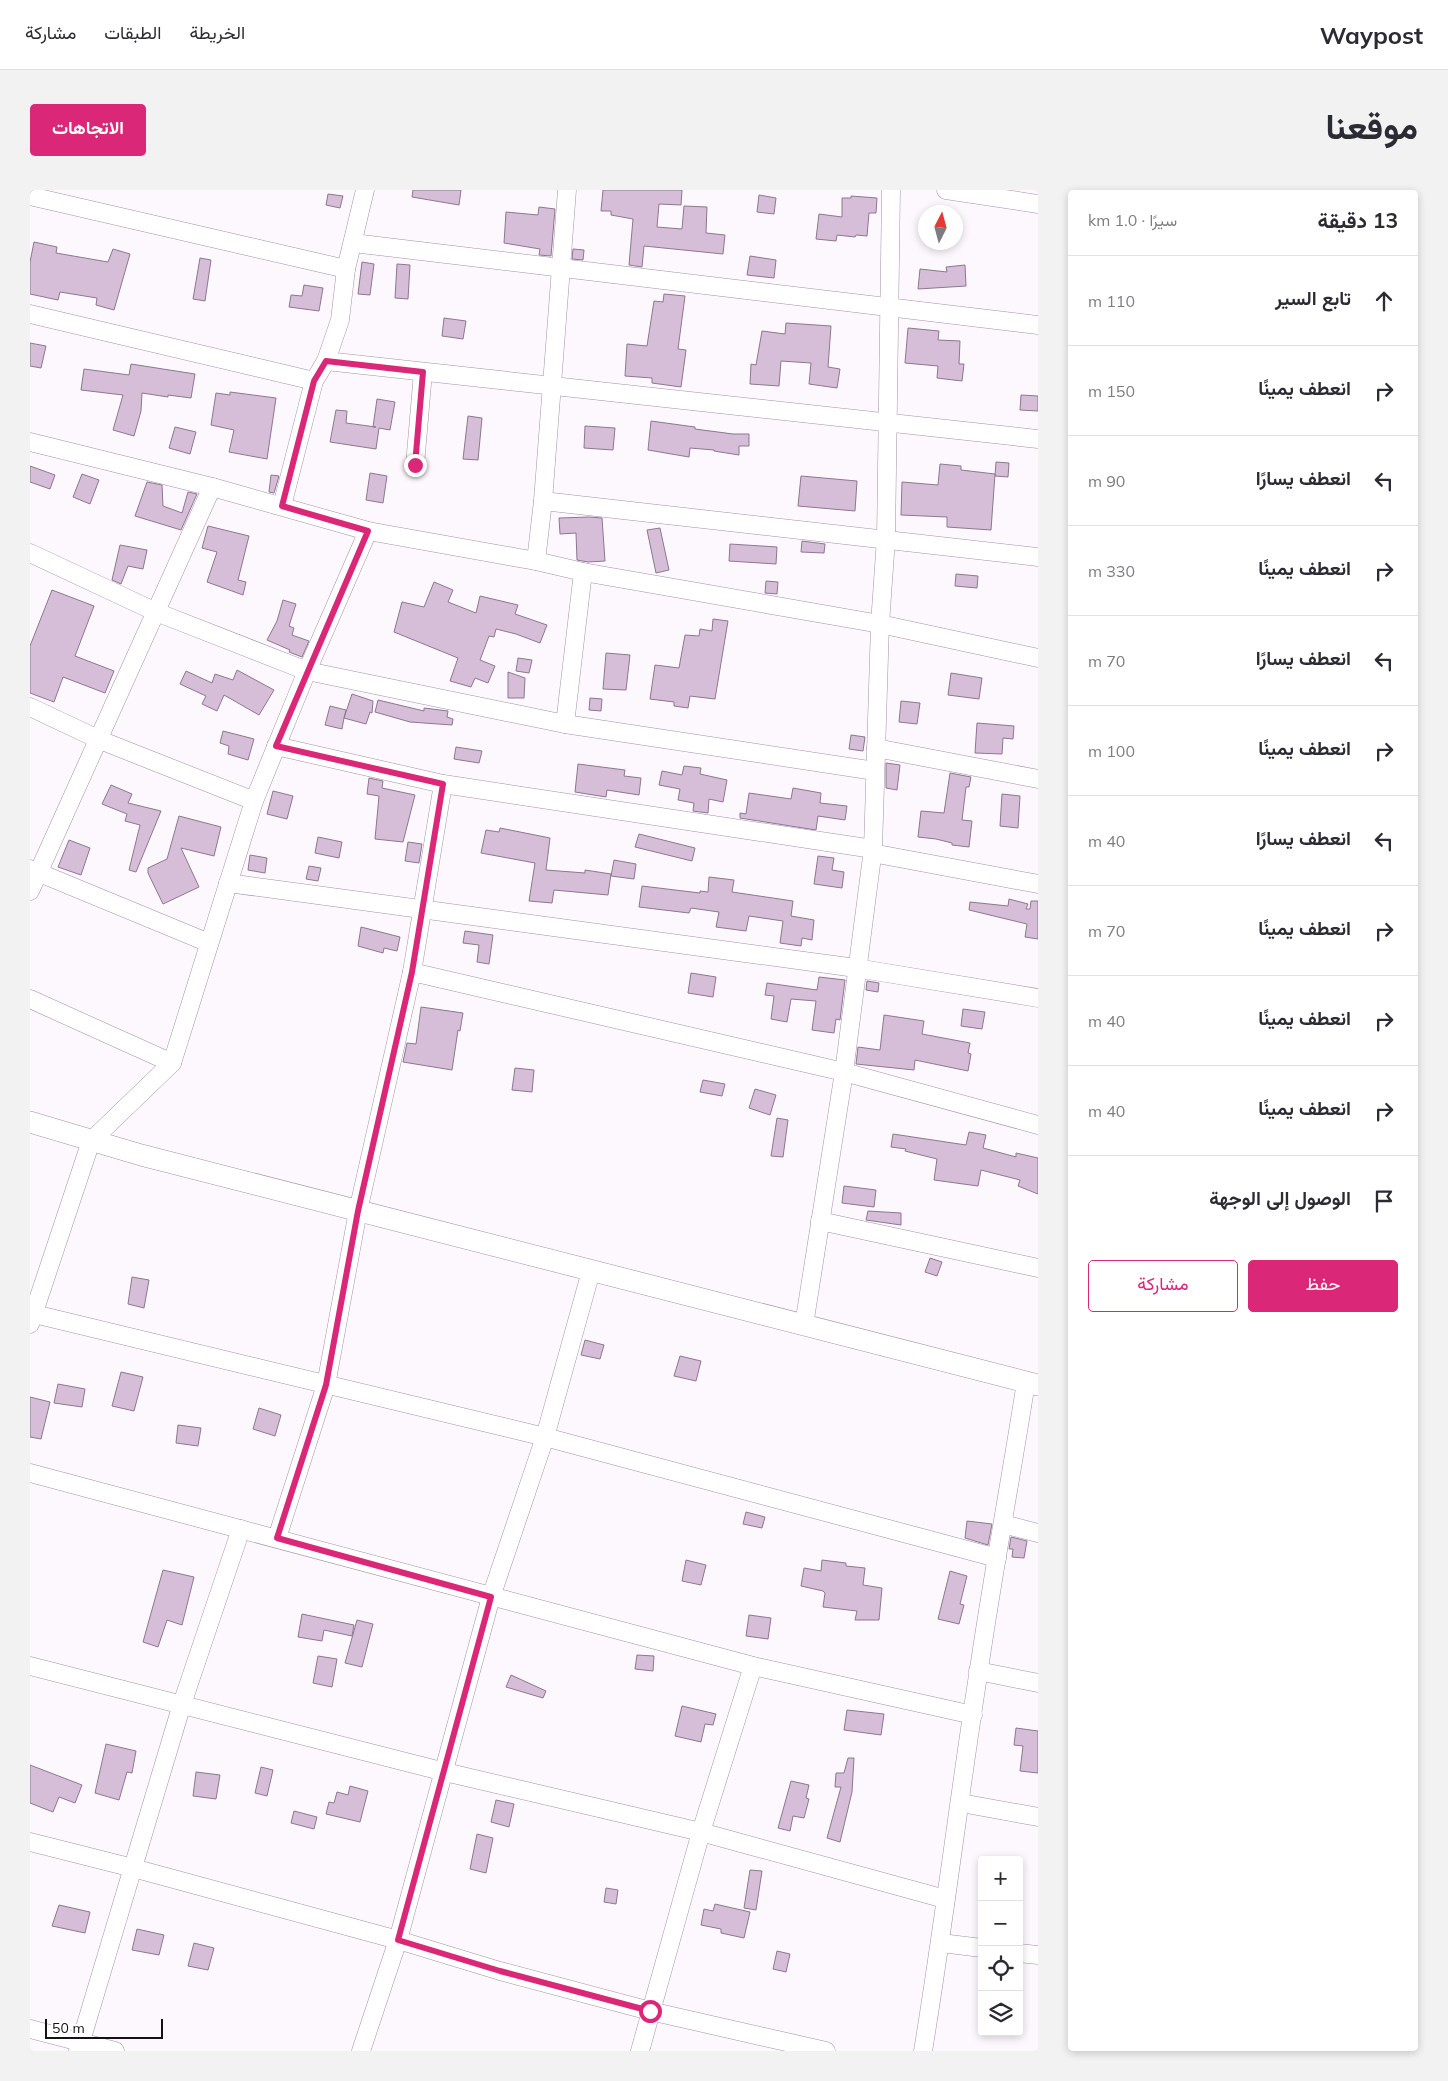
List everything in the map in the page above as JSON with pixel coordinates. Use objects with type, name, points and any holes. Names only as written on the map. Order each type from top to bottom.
[{"type":"street","points":[[282,506],[314,381],[326,361],[340,320],[346,270],[354,243],[365,190]]},
{"type":"street","points":[[536,561],[543,501],[567,190]]},
{"type":"street","points":[[804,1325],[844,1072],[872,851],[880,624],[886,539],[891,190]]},
{"type":"street","points":[[946,190],[1038,204]]},
{"type":"street","points":[[30,196],[346,270]]},
{"type":"street","points":[[354,243],[1038,325]]},
{"type":"street","points":[[30,314],[314,381]]},
{"type":"street","points":[[326,361],[1038,439]]},
{"type":"street","points":[[415,465],[423,372]]},
{"type":"street","points":[[30,442],[212,487],[368,531],[536,561],[583,572],[880,624],[1038,658]]},
{"type":"street","points":[[30,891],[34,872],[100,740],[212,487]]},
{"type":"street","points":[[543,501],[1038,557]]},
{"type":"street","points":[[368,531],[254,801],[172,1063],[91,1141],[31,1317],[545,1437],[997,1558]]},
{"type":"street","points":[[30,553],[156,612],[307,672],[565,724],[875,771]]},
{"type":"street","points":[[565,724],[583,572]]},
{"type":"street","points":[[30,707],[100,740],[254,801]]},
{"type":"street","points":[[276,746],[443,784],[872,851],[1038,884]]},
{"type":"street","points":[[876,748],[1038,779]]},
{"type":"street","points":[[277,1538],[326,1385],[358,1211],[412,972],[443,784]]},
{"type":"street","points":[[34,872],[209,943]]},
{"type":"street","points":[[228,883],[856,968],[1038,998]]},
{"type":"street","points":[[412,972],[844,1072],[1038,1125]]},
{"type":"street","points":[[30,998],[172,1063]]},
{"type":"street","points":[[30,1122],[141,1156],[1032,1384],[1003,1524],[978,1671],[961,1803],[945,1900],[941,1943],[923,2051]]},
{"type":"street","points":[[820,1221],[1038,1268]]},
{"type":"street","points":[[361,2051],[398,1940],[491,1597],[545,1437],[591,1271]]},
{"type":"street","points":[[30,1473],[753,1666],[973,1714]]},
{"type":"street","points":[[1003,1524],[1038,1533]]},
{"type":"street","points":[[79,2047],[182,1704],[241,1529]]},
{"type":"street","points":[[30,1666],[445,1772],[701,1832],[945,1900]]},
{"type":"street","points":[[640,2051],[701,1832],[753,1666]]},
{"type":"street","points":[[978,1671],[1038,1683]]},
{"type":"street","points":[[961,1803],[1038,1817]]},
{"type":"street","points":[[30,1842],[134,1868],[398,1940],[500,1971],[650,2011],[826,2051]]},
{"type":"street","points":[[941,1943],[978,1948]]},
{"type":"street","points":[[1023,1953],[1038,1955]]},
{"type":"street","points":[[30,2029],[79,2047],[115,2051]]},
{"type":"building","points":[[413,190],[461,190],[459,205],[412,197]]},
{"type":"building","points":[[603,190],[682,190],[681,205],[659,204],[657,227],[682,229],[684,206],[707,207],[706,233],[725,235],[723,254],[644,246],[642,267],[629,265],[633,219],[611,215],[611,211],[601,211]]},
{"type":"building","points":[[328,194],[343,196],[340,208],[326,205]]},
{"type":"building","points":[[759,195],[776,198],[774,214],[757,212]]},
{"type":"building","points":[[851,196],[877,198],[876,213],[869,213],[867,236],[837,235],[836,241],[816,239],[819,214],[842,217],[842,198],[851,198]]},
{"type":"building","points":[[539,207],[555,209],[551,256],[539,255],[540,249],[504,243],[506,212],[538,215]]},
{"type":"building","points":[[34,242],[57,247],[56,253],[108,262],[113,249],[130,254],[114,310],[96,305],[97,298],[60,292],[58,300],[30,294],[30,262]]},
{"type":"building","points":[[573,249],[584,250],[583,260],[572,259]]},
{"type":"building","points":[[750,256],[776,260],[774,278],[747,275]]},
{"type":"building","points":[[200,258],[211,260],[205,301],[193,299]]},
{"type":"building","points":[[362,262],[374,264],[370,295],[358,294]]},
{"type":"building","points":[[397,264],[410,265],[408,299],[395,298]]},
{"type":"building","points":[[965,265],[966,286],[918,289],[920,269],[947,272],[946,267]]},
{"type":"building","points":[[304,285],[323,288],[319,311],[289,307],[291,295],[302,296]]},
{"type":"building","points":[[664,294],[685,296],[678,349],[686,350],[681,387],[652,383],[652,378],[625,376],[627,344],[647,346],[654,301],[663,302]]},
{"type":"building","points":[[444,318],[466,321],[463,339],[442,336]]},
{"type":"building","points":[[786,323],[831,326],[828,367],[840,369],[837,388],[809,384],[811,363],[781,361],[779,386],[750,384],[751,364],[756,365],[762,331],[785,334]]},
{"type":"building","points":[[908,328],[939,331],[938,340],[960,341],[959,364],[964,364],[962,381],[937,378],[938,366],[905,363]]},
{"type":"building","points":[[30,343],[46,346],[41,368],[30,366]]},
{"type":"building","points":[[131,364],[195,374],[191,398],[142,393],[141,411],[134,436],[113,430],[123,395],[81,390],[84,369],[129,375]]},
{"type":"building","points":[[230,392],[276,398],[267,459],[229,452],[234,430],[211,425],[216,393],[230,395]]},
{"type":"building","points":[[1021,395],[1038,396],[1038,411],[1020,410]]},
{"type":"building","points":[[377,399],[395,402],[390,430],[379,428],[376,449],[330,442],[336,410],[347,411],[346,423],[373,427]]},
{"type":"building","points":[[468,416],[482,418],[478,460],[463,459]]},
{"type":"building","points":[[651,421],[695,427],[695,429],[749,434],[749,446],[739,446],[739,455],[690,448],[689,457],[648,450]]},
{"type":"building","points":[[585,426],[615,428],[613,450],[584,448]]},
{"type":"building","points":[[175,427],[196,432],[190,454],[169,448]]},
{"type":"building","points":[[996,462],[1009,463],[1008,477],[995,476]]},
{"type":"building","points":[[940,464],[961,466],[961,470],[995,474],[991,530],[947,527],[947,517],[901,515],[902,482],[938,485]]},
{"type":"building","points":[[30,466],[55,475],[50,489],[30,482]]},
{"type":"building","points":[[370,473],[387,476],[383,503],[366,500]]},
{"type":"building","points":[[82,474],[99,480],[90,504],[73,497]]},
{"type":"building","points":[[271,475],[279,476],[274,493],[269,492]]},
{"type":"building","points":[[801,476],[857,481],[855,511],[798,506]]},
{"type":"building","points":[[147,482],[162,485],[163,506],[182,513],[188,492],[197,494],[181,530],[135,516]]},
{"type":"building","points":[[559,518],[602,518],[605,561],[588,562],[577,560],[576,533],[560,534]]},
{"type":"building","points":[[208,526],[249,536],[238,580],[246,582],[243,595],[207,582],[217,552],[202,548]]},
{"type":"building","points":[[660,528],[669,570],[656,573],[647,530]]},
{"type":"building","points":[[802,541],[825,544],[824,553],[801,552]]},
{"type":"building","points":[[730,544],[777,547],[776,564],[729,561]]},
{"type":"building","points":[[120,545],[147,550],[143,569],[128,566],[121,584],[112,580]]},
{"type":"building","points":[[956,574],[978,576],[977,588],[955,586]]},
{"type":"building","points":[[766,581],[778,582],[777,594],[765,593]]},
{"type":"building","points":[[434,582],[453,590],[448,602],[476,613],[480,596],[518,605],[515,614],[547,625],[540,643],[496,629],[494,637],[489,636],[480,660],[495,666],[488,683],[475,678],[471,687],[450,681],[458,658],[394,632],[402,602],[424,607]]},
{"type":"building","points":[[52,590],[94,606],[75,656],[114,671],[105,693],[63,677],[54,702],[30,693],[30,646]]},
{"type":"building","points":[[283,600],[296,604],[289,626],[294,628],[292,635],[309,641],[302,657],[267,640],[277,621]]},
{"type":"building","points":[[713,619],[728,621],[715,699],[690,696],[688,708],[674,706],[674,702],[650,699],[655,665],[679,668],[685,635],[699,636],[700,629],[712,631]]},
{"type":"building","points":[[606,653],[630,655],[626,690],[603,689]]},
{"type":"building","points":[[518,658],[532,660],[529,673],[516,671]]},
{"type":"building","points":[[237,670],[274,690],[259,715],[224,695],[217,711],[202,704],[206,696],[180,684],[186,671],[212,683],[215,674],[233,680]]},
{"type":"building","points":[[508,672],[525,678],[524,698],[508,698]]},
{"type":"building","points":[[951,673],[982,678],[979,699],[948,695]]},
{"type":"building","points":[[352,694],[373,701],[372,713],[370,712],[366,724],[344,718]]},
{"type":"building","points":[[590,698],[602,699],[601,711],[589,710]]},
{"type":"building","points":[[378,700],[424,711],[424,708],[448,711],[447,717],[453,719],[452,725],[410,722],[375,712]]},
{"type":"building","points":[[901,701],[920,703],[917,724],[899,722]]},
{"type":"building","points":[[330,706],[346,710],[342,729],[325,725]]},
{"type":"building","points":[[977,723],[1014,726],[1013,739],[1003,738],[1002,754],[975,753]]},
{"type":"building","points":[[223,731],[254,739],[248,760],[228,754],[229,746],[220,743]]},
{"type":"building","points":[[851,735],[865,737],[863,751],[849,749]]},
{"type":"building","points":[[456,747],[482,751],[479,763],[454,759]]},
{"type":"building","points":[[886,763],[900,765],[897,790],[886,788]]},
{"type":"building","points":[[578,764],[625,770],[624,776],[641,778],[639,795],[607,790],[606,797],[575,792]]},
{"type":"building","points":[[684,766],[701,768],[700,774],[727,780],[723,802],[709,799],[708,813],[693,811],[694,803],[678,800],[680,789],[659,785],[662,771],[682,775]]},
{"type":"building","points":[[950,773],[971,777],[969,787],[966,787],[962,820],[972,821],[969,847],[952,845],[952,843],[936,839],[918,837],[921,811],[944,813]]},
{"type":"building","points":[[369,778],[383,781],[382,788],[415,795],[403,842],[375,839],[379,796],[367,794]]},
{"type":"building","points":[[111,785],[132,794],[128,803],[161,811],[136,872],[129,870],[140,825],[125,821],[127,814],[102,804]]},
{"type":"building","points":[[793,788],[821,793],[820,803],[847,806],[845,820],[818,816],[816,830],[740,818],[740,813],[746,814],[749,793],[791,799]]},
{"type":"building","points":[[273,791],[293,796],[287,819],[267,814]]},
{"type":"building","points":[[1002,794],[1020,796],[1018,828],[1000,826]]},
{"type":"building","points":[[179,816],[221,827],[214,856],[181,848],[199,887],[163,904],[148,873],[148,868],[167,859]]},
{"type":"building","points":[[500,828],[550,838],[546,870],[585,873],[585,870],[611,874],[608,895],[554,890],[552,903],[529,901],[535,863],[481,853],[486,830],[499,832]]},
{"type":"building","points":[[639,834],[695,848],[692,861],[635,847]]},
{"type":"building","points":[[318,837],[342,842],[339,858],[315,853]]},
{"type":"building","points":[[69,840],[90,848],[81,875],[58,867]]},
{"type":"building","points":[[408,842],[422,844],[419,863],[405,861]]},
{"type":"building","points":[[250,855],[267,858],[265,873],[248,870]]},
{"type":"building","points":[[818,856],[834,858],[832,870],[844,872],[842,888],[814,884]]},
{"type":"building","points":[[614,860],[636,864],[634,879],[611,876]]},
{"type":"building","points":[[309,866],[321,868],[318,881],[306,879]]},
{"type":"building","points":[[709,877],[734,880],[732,892],[793,901],[791,916],[814,920],[812,940],[802,938],[801,946],[780,943],[783,921],[749,916],[746,931],[716,927],[719,912],[691,908],[689,913],[639,907],[642,886],[700,893],[700,891],[708,892]]},
{"type":"building","points":[[1009,899],[1028,904],[1026,909],[1030,909],[1031,901],[1038,901],[1038,939],[1025,937],[1027,924],[969,910],[970,902],[1008,906]]},
{"type":"building","points":[[361,927],[400,937],[397,951],[384,948],[383,953],[358,946]]},
{"type":"building","points":[[465,931],[493,935],[489,964],[477,962],[479,945],[463,943]]},
{"type":"building","points":[[691,973],[716,977],[713,997],[688,993]]},
{"type":"building","points":[[819,977],[845,980],[840,1020],[836,1019],[834,1033],[812,1030],[816,1001],[791,999],[787,1022],[771,1019],[774,996],[765,995],[767,983],[817,990]]},
{"type":"building","points":[[867,981],[879,983],[878,992],[866,990]]},
{"type":"building","points":[[421,1007],[463,1013],[460,1031],[458,1030],[452,1070],[403,1062],[407,1043],[416,1044]]},
{"type":"building","points":[[963,1009],[985,1012],[982,1029],[961,1026]]},
{"type":"building","points":[[884,1015],[924,1021],[922,1034],[970,1043],[968,1053],[971,1054],[968,1071],[915,1060],[914,1070],[856,1064],[858,1047],[880,1050]]},
{"type":"building","points":[[515,1068],[534,1070],[532,1092],[512,1090]]},
{"type":"building","points":[[703,1080],[725,1084],[722,1096],[700,1092]]},
{"type":"building","points":[[755,1089],[776,1095],[770,1115],[749,1108]]},
{"type":"building","points":[[777,1118],[788,1120],[783,1157],[771,1156]]},
{"type":"building","points":[[969,1132],[986,1135],[983,1148],[1016,1157],[1016,1153],[1038,1158],[1038,1194],[1018,1186],[1020,1180],[981,1170],[978,1186],[934,1180],[937,1159],[905,1151],[906,1149],[891,1147],[893,1134],[966,1145]]},
{"type":"building","points":[[844,1186],[876,1190],[874,1207],[842,1203]]},
{"type":"building","points":[[868,1211],[901,1213],[901,1225],[866,1220]]},
{"type":"building","points":[[930,1258],[942,1262],[937,1276],[925,1272]]},
{"type":"building","points":[[132,1277],[149,1280],[144,1308],[128,1304]]},
{"type":"building","points":[[585,1340],[604,1345],[600,1359],[581,1355]]},
{"type":"building","points":[[680,1356],[701,1361],[696,1381],[674,1376]]},
{"type":"building","points":[[121,1372],[143,1377],[134,1411],[112,1406]]},
{"type":"building","points":[[58,1384],[85,1389],[82,1407],[54,1403]]},
{"type":"building","points":[[30,1397],[50,1402],[41,1439],[30,1437]]},
{"type":"building","points":[[259,1408],[281,1415],[275,1436],[253,1429]]},
{"type":"building","points":[[178,1425],[201,1428],[198,1446],[176,1443]]},
{"type":"building","points":[[746,1512],[765,1517],[762,1528],[743,1524]]},
{"type":"building","points":[[967,1521],[992,1524],[988,1545],[965,1538]]},
{"type":"building","points":[[1011,1537],[1027,1541],[1024,1558],[1012,1557],[1013,1549],[1009,1549]]},
{"type":"building","points":[[686,1560],[706,1565],[701,1585],[682,1581]]},
{"type":"building","points":[[822,1560],[846,1563],[846,1566],[865,1568],[863,1585],[882,1588],[879,1620],[855,1620],[857,1611],[823,1607],[825,1593],[823,1591],[801,1586],[804,1568],[821,1571]]},
{"type":"building","points":[[163,1570],[194,1577],[182,1625],[167,1620],[158,1647],[143,1642]]},
{"type":"building","points":[[950,1571],[967,1576],[960,1604],[964,1605],[959,1624],[938,1619]]},
{"type":"building","points":[[302,1614],[354,1625],[352,1636],[324,1630],[322,1641],[298,1637]]},
{"type":"building","points":[[749,1615],[771,1618],[768,1639],[746,1636]]},
{"type":"building","points":[[357,1620],[373,1624],[362,1667],[345,1663]]},
{"type":"building","points":[[637,1655],[654,1656],[653,1671],[635,1669]]},
{"type":"building","points":[[318,1656],[337,1659],[332,1687],[313,1683]]},
{"type":"building","points":[[511,1675],[546,1691],[543,1698],[506,1687]]},
{"type":"building","points":[[682,1706],[716,1714],[713,1725],[705,1724],[701,1742],[675,1736]]},
{"type":"building","points":[[847,1710],[884,1714],[881,1735],[844,1730]]},
{"type":"building","points":[[1016,1728],[1038,1731],[1038,1773],[1020,1771],[1023,1746],[1014,1745]]},
{"type":"building","points":[[106,1744],[136,1751],[132,1773],[127,1772],[119,1800],[95,1793]]},
{"type":"building","points":[[848,1758],[854,1758],[852,1792],[840,1842],[827,1838],[841,1787],[835,1787],[836,1773],[844,1773]]},
{"type":"building","points":[[30,1765],[82,1785],[75,1803],[59,1797],[53,1812],[30,1803]]},
{"type":"building","points":[[261,1767],[273,1770],[267,1796],[255,1793]]},
{"type":"building","points":[[196,1772],[220,1775],[216,1799],[193,1796]]},
{"type":"building","points":[[791,1781],[809,1785],[806,1798],[809,1799],[804,1818],[793,1816],[790,1831],[778,1828]]},
{"type":"building","points":[[350,1786],[368,1791],[360,1822],[326,1814],[329,1802],[334,1803],[337,1792],[348,1795]]},
{"type":"building","points":[[496,1800],[514,1804],[509,1827],[491,1822]]},
{"type":"building","points":[[294,1811],[317,1817],[314,1829],[291,1823]]},
{"type":"building","points":[[477,1834],[493,1838],[486,1873],[470,1869]]},
{"type":"building","points":[[750,1870],[762,1871],[756,1910],[744,1908]]},
{"type":"building","points":[[606,1888],[618,1890],[616,1904],[604,1902]]},
{"type":"building","points":[[715,1904],[750,1912],[744,1938],[721,1933],[721,1929],[701,1925],[704,1909],[713,1911]]},
{"type":"building","points":[[59,1905],[90,1912],[85,1933],[52,1926]]},
{"type":"building","points":[[137,1929],[164,1935],[159,1955],[132,1950]]},
{"type":"building","points":[[194,1943],[214,1948],[208,1970],[188,1966]]},
{"type":"building","points":[[777,1951],[790,1954],[786,1972],[773,1969]]},
{"type":"route","points":[[415,465],[423,372],[326,361],[314,381],[282,506],[368,531],[276,746],[443,784],[412,972],[358,1211],[326,1385],[277,1538],[491,1597],[398,1940],[500,1971],[650,2011]]}]
